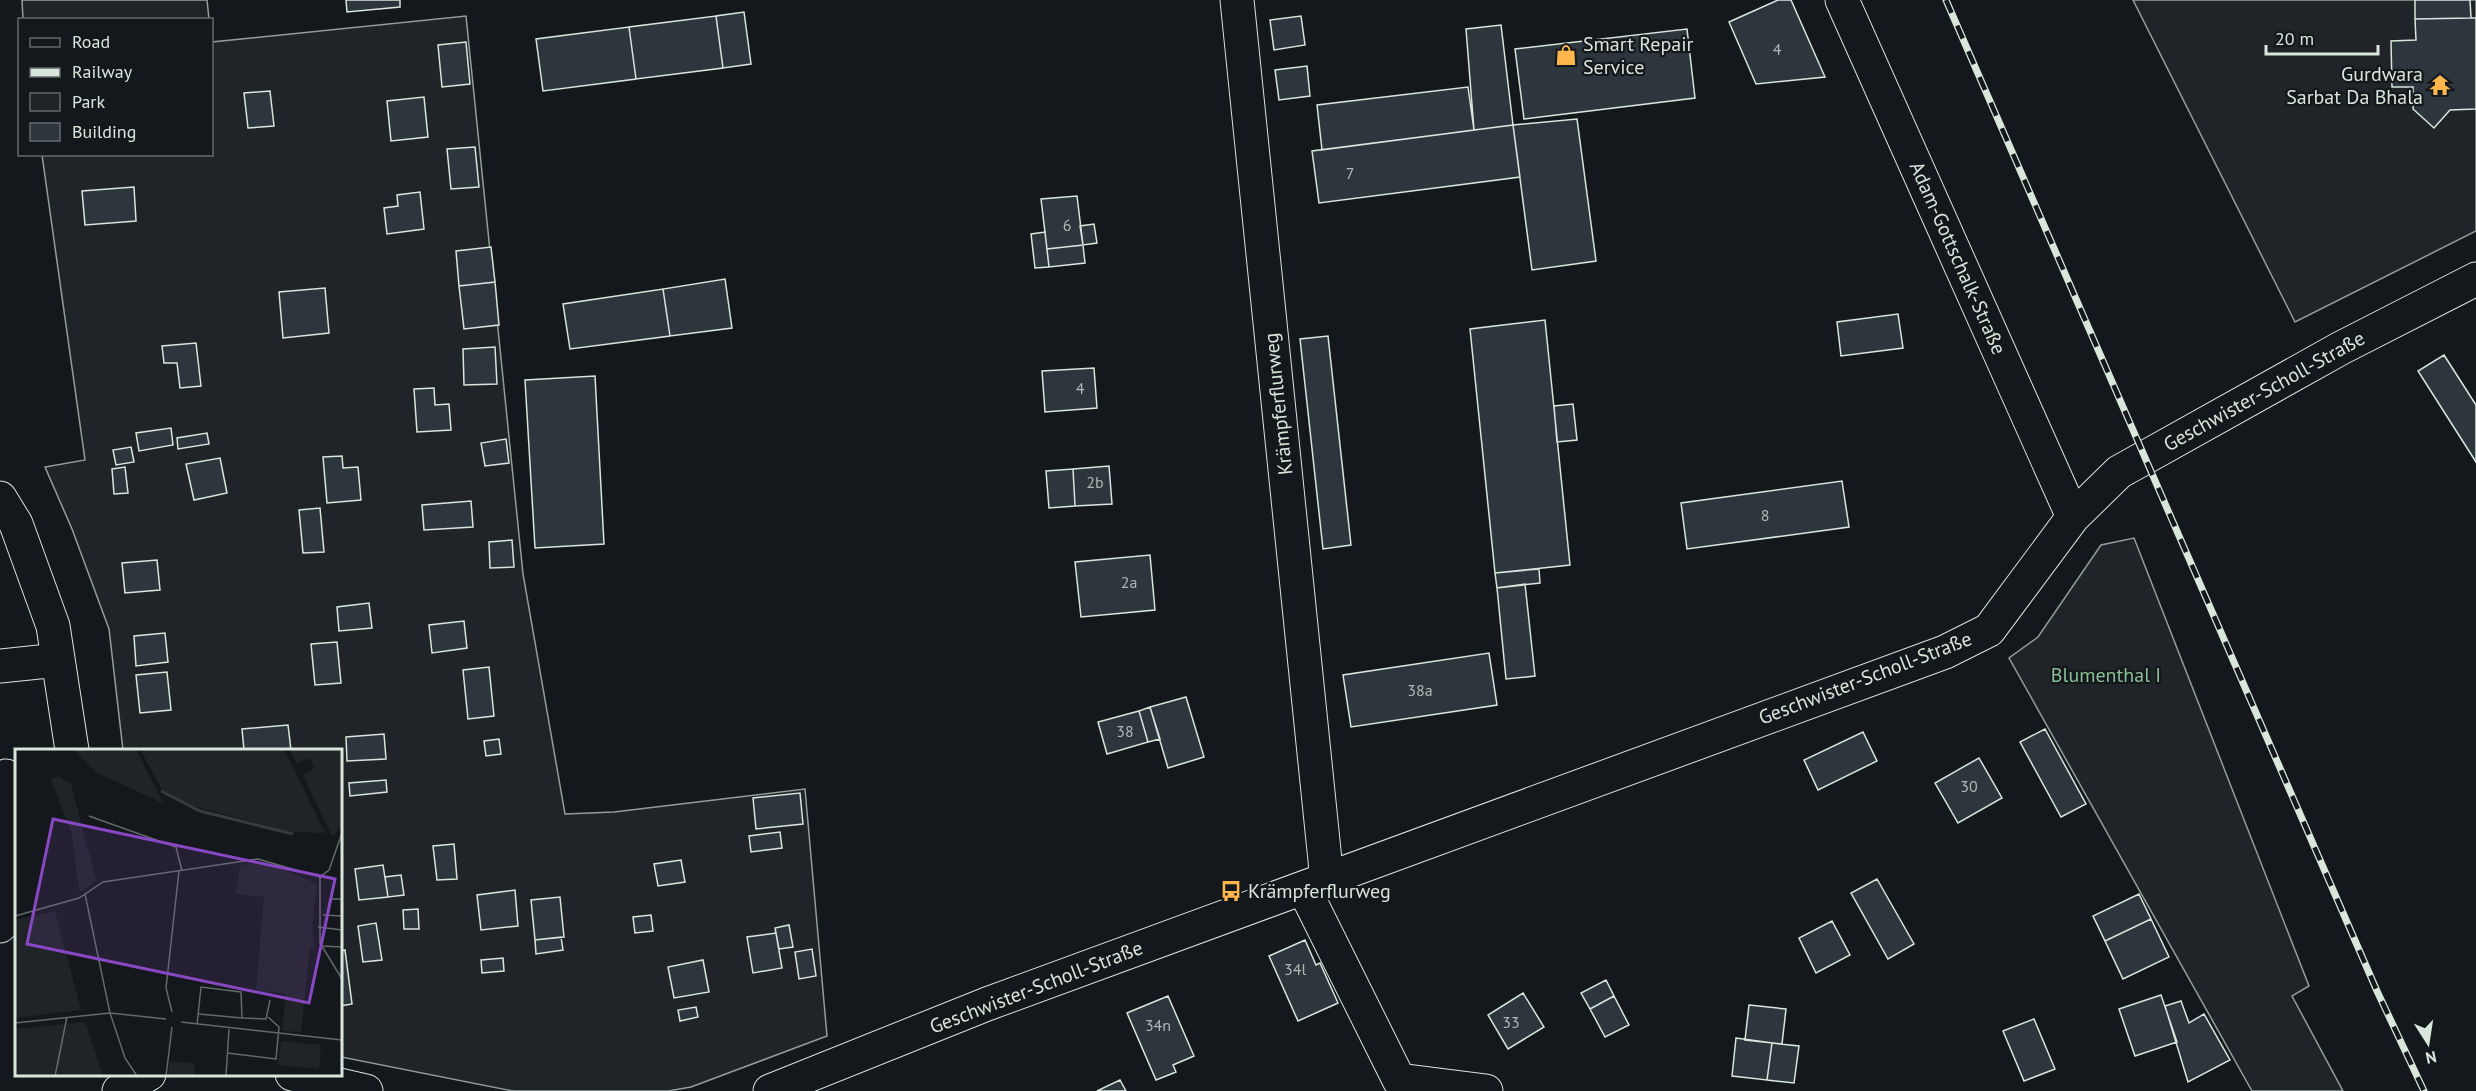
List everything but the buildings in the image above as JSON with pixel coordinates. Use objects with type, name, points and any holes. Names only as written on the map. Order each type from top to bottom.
[{"type":"street","name":"Krämpferflurweg","points":[[1237,0],[1315,884]]},
{"type":"street","name":"Adam-Gottschalk-Straße","points":[[1842,0],[2073,517]]},
{"type":"street","name":"Geschwister-Scholl-Straße","points":[[770,1091],[987,1004],[1945,652],[1989,630],[2073,517],[2119,472],[2341,348],[2476,279]]},
{"type":"street","points":[[0,500],[16,524],[53,626],[72,749]]},
{"type":"street","points":[[0,666],[58,660]]},
{"type":"street","points":[[7,776],[15,884]]},
{"type":"street","points":[[1315,884],[1399,1080],[1486,1091]]},
{"type":"street","points":[[0,926],[10,916],[15,900]]},
{"type":"street","points":[[301,1076],[366,1091]]},
{"type":"green space","points":[[22,0],[207,0],[209,18],[23,18]]},
{"type":"green space","points":[[2133,0],[2476,0],[2476,231],[2295,322]]},
{"type":"green space","points":[[466,16],[523,574],[565,814],[614,812],[805,789],[827,1036],[691,1087],[668,1091],[513,1091],[342,1057],[342,749],[123,749],[109,629],[72,529],[45,467],[85,460],[42,156],[213,156],[213,42]]},
{"type":"green space","name":"Blumenthal I","points":[[2134,538],[2309,986],[2292,996],[2343,1091],[2252,1091],[2009,658],[2038,637],[2101,545]]},
{"type":"railway","points":[[1946,0],[2377,991],[2424,1091]]},
{"type":"place","name":"Smart Repair Service","points":[[1566,55]]},
{"type":"place","name":"Gurdwara Sarbat Da Bhala","points":[[2440,85]]},
{"type":"place","name":"Krämpferflurweg","points":[[1231,891]]}]
